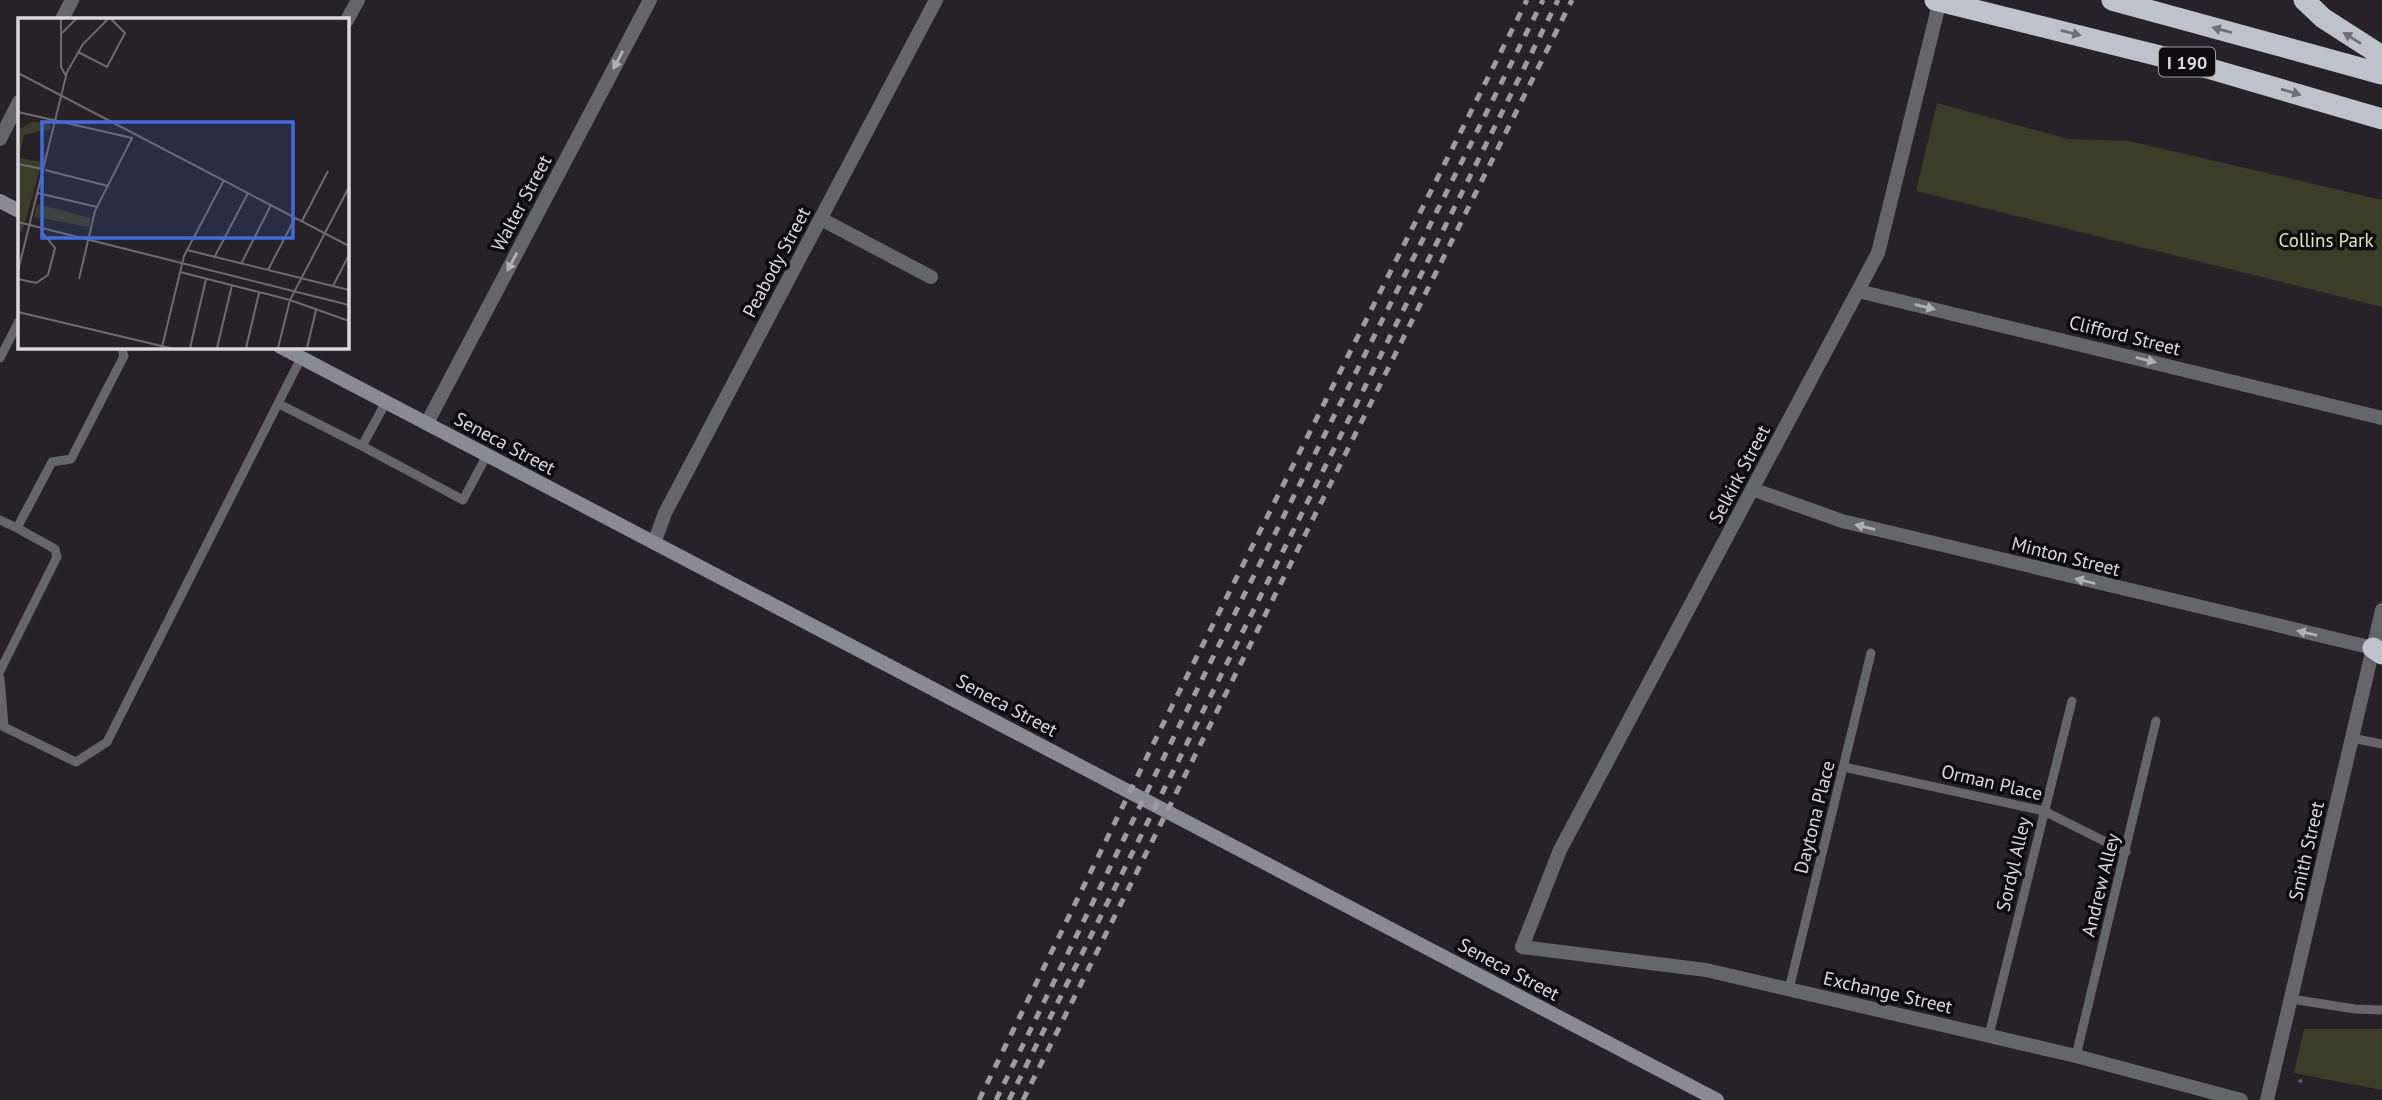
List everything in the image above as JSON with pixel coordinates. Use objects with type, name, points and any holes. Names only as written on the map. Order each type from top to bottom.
[{"type":"highway","name":"I 190","points":[[1938,0],[2204,67],[2375,116]]},
{"type":"highway","name":"I 190","points":[[2112,0],[2382,74]]},
{"type":"highway","points":[[2304,0],[2323,18],[2382,56]]},
{"type":"main road","points":[[0,201],[18,210]]},
{"type":"main road","name":"Seneca Street","points":[[283,348],[1717,1100]]},
{"type":"street","points":[[63,18],[72,0]]},
{"type":"street","points":[[348,18],[358,0]]},
{"type":"street","name":"Walter Street","points":[[427,423],[650,0]]},
{"type":"street","name":"Peabody Street","points":[[654,543],[665,513],[936,0]]},
{"type":"street","name":"Selkirk Street","points":[[1522,947],[1560,850],[1878,253],[1938,0]]},
{"type":"street","points":[[0,139],[18,104]]},
{"type":"street","points":[[821,219],[931,277]]},
{"type":"street","name":"Clifford Street","points":[[1858,291],[2382,418]]},
{"type":"street","name":"Minton Street","points":[[1752,489],[1842,521],[2379,650]]},
{"type":"street","name":"Smith Street","points":[[2267,1100],[2352,738],[2379,650],[2382,610]]},
{"type":"street","name":"Exchange Street","points":[[1522,947],[1706,970],[2076,1056],[2241,1100]]},
{"type":"lane","points":[[0,358],[18,323]]},
{"type":"lane","points":[[18,528],[52,462],[71,459],[124,356],[122,348]]},
{"type":"lane","points":[[0,678],[4,727],[76,762],[107,742],[301,358]]},
{"type":"lane","points":[[362,446],[386,401]]},
{"type":"lane","points":[[279,404],[463,500],[487,455]]},
{"type":"lane","points":[[0,520],[55,549],[57,557],[0,671]]},
{"type":"lane","name":"Daytona Place","points":[[1789,989],[1871,653]]},
{"type":"lane","name":"Sordyl Alley","points":[[1989,1035],[2072,701]]},
{"type":"lane","name":"Andrew Alley","points":[[2076,1056],[2156,721]]},
{"type":"lane","points":[[2352,738],[2382,744]]},
{"type":"lane","name":"Orman Place","points":[[1844,767],[2044,811],[2126,852]]},
{"type":"lane","points":[[2291,999],[2355,1009],[2382,1010]]},
{"type":"green space","name":"Collins Park","points":[[1937,103],[2068,139],[2129,141],[2382,200],[2382,307],[1916,191]]},
{"type":"green space","points":[[2304,1029],[2382,1029],[2382,1090],[2294,1073]]},
{"type":"railway","points":[[979,1100],[1168,714],[1527,0]]},
{"type":"railway","points":[[996,1100],[1215,653],[1543,0]]},
{"type":"railway","points":[[1009,1100],[1558,0]]},
{"type":"railway","points":[[1023,1100],[1572,0]]}]
